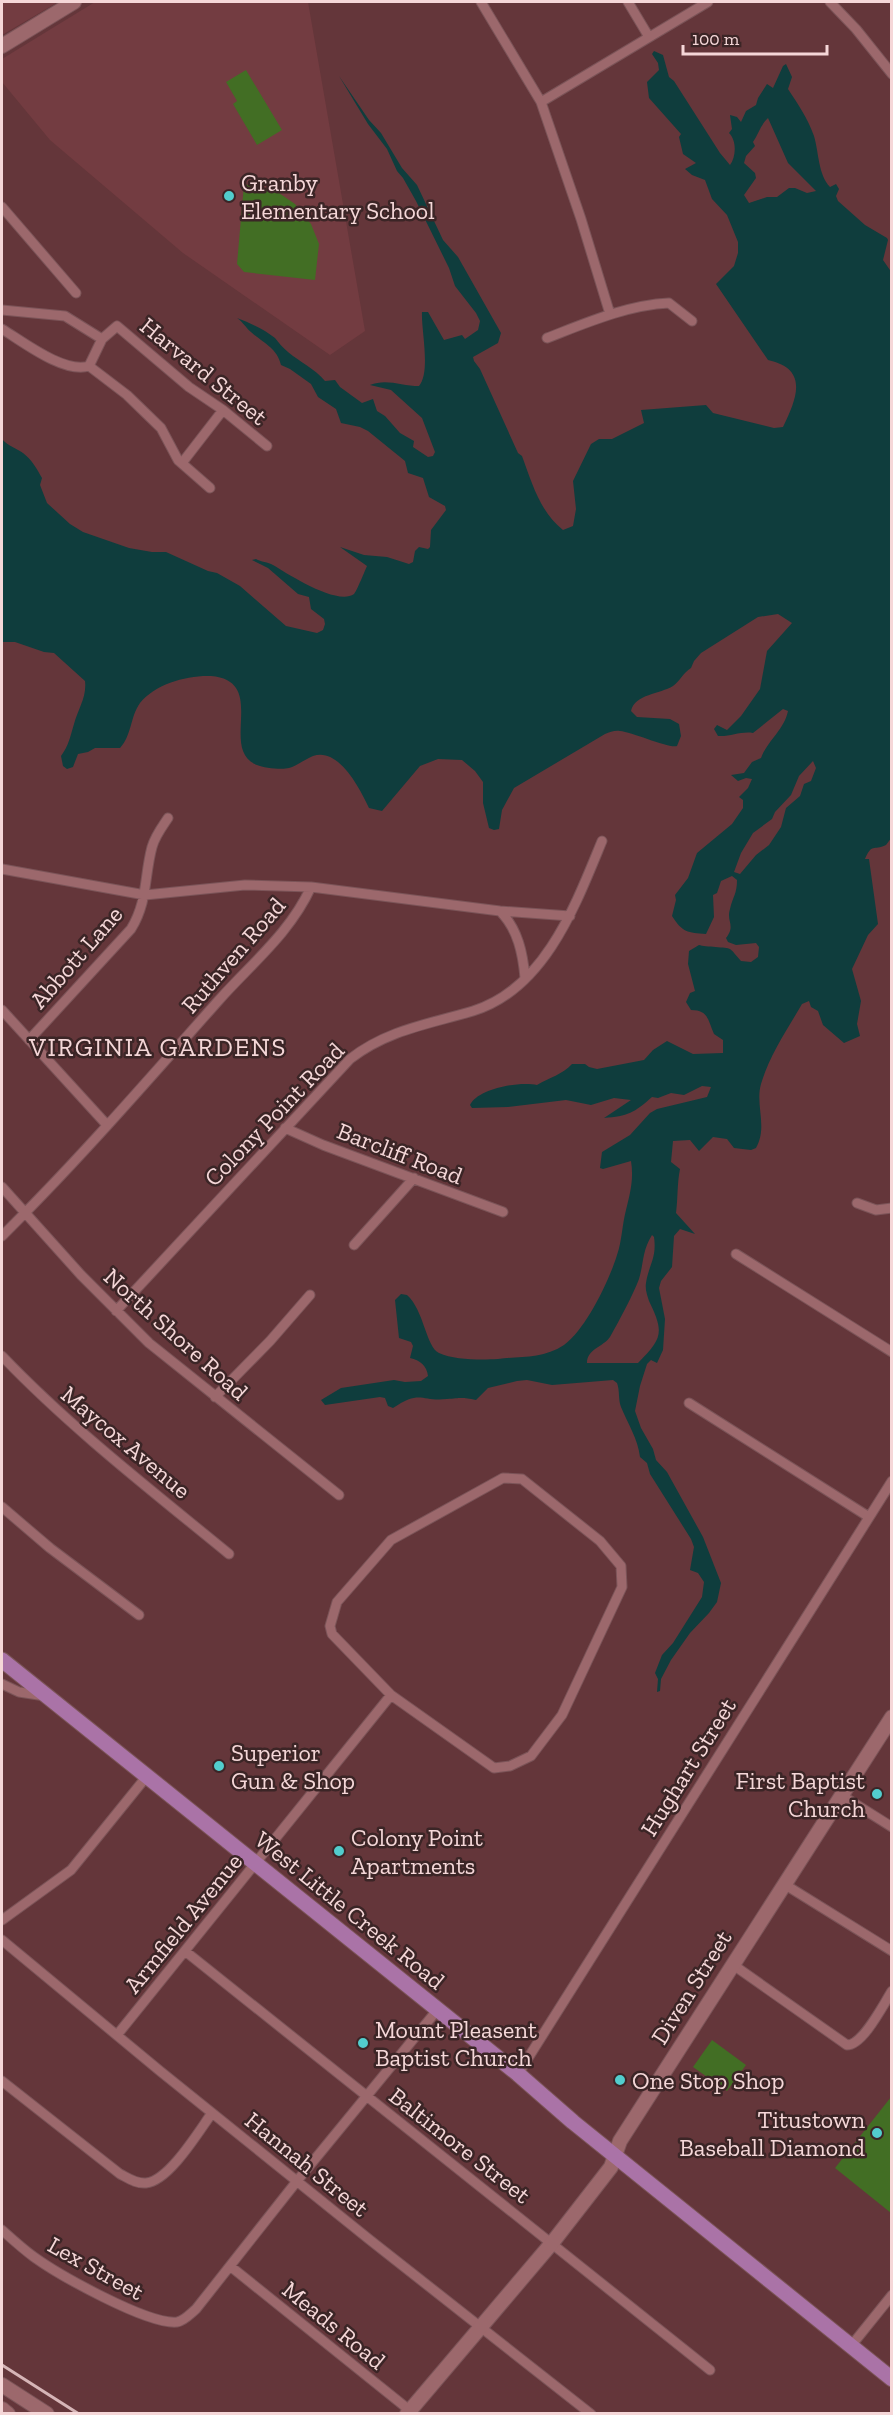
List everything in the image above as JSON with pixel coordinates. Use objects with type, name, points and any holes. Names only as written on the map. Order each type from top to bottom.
[{"type":"main road","name":"West Little Creek Road","points":[[2,1660],[438,2009],[573,2122],[891,2379]]},
{"type":"street","points":[[2,46],[74,2]]},
{"type":"street","points":[[481,2],[541,102],[581,219],[610,314]]},
{"type":"street","points":[[628,2],[649,37]]},
{"type":"street","points":[[541,102],[708,2]]},
{"type":"street","points":[[830,2],[864,38],[891,74]]},
{"type":"street","points":[[2,207],[76,293]]},
{"type":"street","points":[[547,338],[610,314],[651,303],[669,303],[692,321]]},
{"type":"street","points":[[2,310],[64,316],[102,339],[89,366],[83,368],[55,360],[2,329]]},
{"type":"street","name":"Harvard Street","points":[[102,339],[117,326],[189,387],[223,410],[267,446]]},
{"type":"street","points":[[89,366],[127,395],[161,428],[182,463],[210,488]]},
{"type":"street","points":[[182,463],[223,410]]},
{"type":"street","name":"Abbott Lane","points":[[29,1040],[131,929],[138,918],[145,895],[151,850],[159,831],[168,818]]},
{"type":"street","name":"Colony Point Road","points":[[116,1311],[350,1059],[375,1042],[410,1027],[486,1006],[501,999],[525,978],[548,953],[570,916],[602,842]]},
{"type":"street","points":[[2,868],[145,895],[245,885],[311,887]]},
{"type":"street","name":"Ruthven Road","points":[[2,1236],[284,932],[302,906],[311,887],[501,911],[570,916]]},
{"type":"street","points":[[501,911],[510,923],[520,947],[525,978]]},
{"type":"street","points":[[2,1010],[107,1125]]},
{"type":"street","name":"Barcliff Road","points":[[285,1128],[323,1145],[503,1212]]},
{"type":"street","points":[[354,1245],[414,1178]]},
{"type":"street","name":"North Shore Road","points":[[2,1187],[116,1311],[149,1343],[339,1495]]},
{"type":"street","points":[[857,1203],[876,1210],[891,1208]]},
{"type":"street","points":[[736,1254],[891,1352]]},
{"type":"street","points":[[215,1397],[270,1341],[310,1295]]},
{"type":"street","name":"Maycox Avenue","points":[[2,1356],[31,1386],[102,1449],[229,1554]]},
{"type":"street","points":[[689,1402],[869,1517]]},
{"type":"street","points":[[503,1478],[522,1479],[600,1541],[621,1566],[622,1587],[562,1715],[531,1756],[510,1766],[494,1768],[391,1695],[332,1634],[330,1626],[337,1602],[390,1540],[503,1478]]},
{"type":"street","name":"Hughart Street","points":[[518,2074],[891,1481]]},
{"type":"street","points":[[2,1507],[50,1548],[139,1615]]},
{"type":"street","points":[[2,1684],[19,1692],[48,1697]]},
{"type":"street","name":"Armfield Avenue","points":[[117,2035],[391,1695]]},
{"type":"street","name":"Diven Street","points":[[410,2412],[552,2243],[610,2167],[620,2141],[891,1717]]},
{"type":"street","points":[[2,1920],[70,1870],[147,1776]]},
{"type":"street","points":[[841,1796],[891,1827]]},
{"type":"street","points":[[784,1884],[891,1951]]},
{"type":"street","name":"Hannah Street","points":[[2,1940],[297,2181],[483,2326],[591,2414]]},
{"type":"street","name":"Baltimore Street","points":[[185,1951],[710,2370]]},
{"type":"street","points":[[732,1964],[847,2045],[857,2043],[863,2036],[891,1991]]},
{"type":"street","points":[[230,2266],[438,2009]]},
{"type":"street","points":[[2,2081],[120,2174],[135,2182],[145,2183],[156,2180],[168,2170],[213,2113]]},
{"type":"street","name":"Lex Street","points":[[2,2230],[34,2258],[148,2318],[167,2322],[180,2321],[196,2309],[230,2266]]},
{"type":"street","name":"Meads Road","points":[[230,2266],[410,2412]]},
{"type":"street","points":[[851,2346],[891,2295]]},
{"type":"street","points":[[2,2385],[46,2414]]},
{"type":"street","points":[[2,2409],[8,2414]]},
{"type":"shaded area","points":[[2,2],[58,2],[2,35]]},
{"type":"shaded area","name":"Granby Elementary School","points":[[95,2],[308,2],[365,331],[330,355],[183,253],[50,140],[2,82],[2,59]]},
{"type":"green space","points":[[246,70],[282,130],[257,145],[233,104],[237,101],[226,82]]},
{"type":"green space","points":[[244,184],[276,191],[295,204],[311,224],[319,244],[315,280],[244,272],[237,264]]},
{"type":"green space","points":[[712,2040],[746,2065],[727,2091],[693,2067]]},
{"type":"green space","name":"Titustown Baseball Diamond","points":[[891,2097],[891,2213],[835,2168]]},
{"type":"water","points":[[654,51],[663,55],[669,77],[674,81],[730,165],[735,149],[729,133],[732,129],[730,115],[737,117],[741,122],[746,111],[756,105],[767,84],[773,88],[786,64],[792,77],[788,89],[812,130],[826,182],[830,187],[836,184],[839,189],[836,196],[838,201],[865,225],[887,238],[883,260],[892,273],[892,837],[886,845],[871,849],[865,859],[869,859],[878,924],[868,935],[852,969],[861,1001],[857,1024],[860,1036],[844,1043],[823,1025],[818,1011],[811,1007],[809,1001],[802,1004],[774,1052],[761,1084],[759,1100],[761,1132],[756,1148],[751,1150],[734,1148],[727,1139],[713,1137],[699,1151],[690,1140],[673,1141],[671,1162],[680,1169],[676,1213],[695,1234],[680,1229],[674,1236],[672,1267],[661,1281],[659,1288],[665,1319],[663,1350],[657,1363],[651,1360],[647,1364],[635,1411],[656,1460],[667,1472],[703,1537],[721,1583],[717,1602],[690,1633],[671,1660],[661,1679],[660,1691],[657,1692],[658,1679],[655,1673],[662,1655],[673,1643],[702,1597],[704,1582],[698,1573],[690,1570],[694,1547],[691,1539],[650,1474],[647,1463],[640,1457],[635,1438],[621,1407],[617,1383],[613,1380],[552,1385],[527,1380],[517,1381],[488,1388],[476,1400],[416,1398],[402,1402],[393,1408],[388,1406],[385,1398],[380,1397],[325,1405],[321,1400],[341,1388],[394,1380],[421,1381],[428,1376],[422,1364],[410,1358],[413,1346],[411,1342],[399,1338],[395,1300],[401,1294],[407,1295],[413,1302],[435,1349],[439,1353],[460,1358],[498,1359],[548,1353],[572,1338],[588,1316],[603,1291],[617,1255],[632,1180],[631,1161],[603,1169],[600,1168],[602,1152],[630,1135],[650,1113],[657,1109],[707,1097],[711,1087],[702,1086],[684,1095],[671,1093],[658,1098],[652,1097],[630,1113],[604,1118],[631,1100],[614,1098],[591,1105],[566,1100],[508,1107],[472,1108],[470,1105],[474,1099],[490,1090],[510,1085],[537,1085],[572,1064],[585,1064],[597,1069],[644,1060],[653,1050],[667,1041],[693,1054],[723,1053],[723,1040],[714,1034],[705,1014],[691,1010],[686,1002],[690,993],[695,991],[688,964],[689,951],[699,945],[728,948],[741,961],[751,962],[758,957],[759,947],[756,943],[736,945],[728,942],[726,938],[731,927],[729,913],[737,885],[737,880],[732,876],[721,881],[717,893],[713,895],[714,917],[706,934],[686,931],[679,925],[672,916],[675,895],[688,878],[697,853],[732,824],[743,808],[743,800],[739,797],[748,788],[752,779],[746,778],[738,781],[731,775],[744,773],[752,762],[761,758],[786,718],[788,711],[783,709],[753,733],[718,736],[714,729],[717,725],[727,730],[741,716],[760,689],[767,651],[792,623],[778,614],[758,617],[701,653],[691,668],[673,686],[649,695],[633,705],[631,711],[637,717],[670,719],[679,724],[681,736],[677,746],[620,731],[605,734],[514,788],[502,810],[499,829],[494,830],[489,828],[483,803],[483,782],[475,771],[462,760],[438,759],[420,766],[382,811],[369,808],[347,771],[340,763],[323,755],[313,756],[286,769],[257,765],[246,757],[242,745],[241,702],[237,690],[228,681],[211,676],[192,677],[172,682],[146,696],[137,708],[127,737],[120,748],[95,748],[78,754],[73,767],[67,769],[63,766],[61,756],[68,744],[83,698],[85,681],[54,653],[15,642],[2,642],[2,439],[32,462],[42,478],[40,485],[47,503],[70,524],[83,532],[129,548],[166,552],[217,573],[240,586],[286,626],[317,633],[323,630],[325,624],[324,619],[311,609],[309,597],[298,594],[268,568],[252,560],[256,559],[271,564],[313,587],[336,596],[346,597],[355,593],[367,566],[340,547],[364,555],[387,557],[409,564],[413,562],[415,551],[419,547],[428,549],[430,547],[431,530],[446,510],[445,506],[429,497],[423,478],[408,473],[405,461],[368,431],[341,423],[336,409],[318,397],[311,384],[281,365],[273,350],[237,318],[271,335],[325,381],[335,380],[340,387],[362,403],[373,399],[377,411],[385,416],[400,433],[414,441],[413,447],[428,457],[433,456],[435,452],[422,418],[391,390],[370,385],[388,382],[419,386],[423,380],[425,361],[422,312],[428,312],[444,340],[462,335],[465,339],[478,330],[480,321],[455,286],[449,268],[416,201],[397,171],[387,149],[368,124],[339,76],[369,120],[381,133],[402,168],[417,185],[443,240],[458,257],[501,333],[498,343],[473,357],[474,361],[480,369],[518,453],[522,456],[533,487],[543,506],[548,515],[563,530],[573,526],[576,509],[573,481],[591,444],[599,439],[612,439],[644,423],[641,410],[706,405],[713,413],[774,428],[783,427],[795,395],[794,378],[790,370],[768,360],[716,284],[734,266],[738,253],[738,242],[727,215],[712,199],[705,180],[692,175],[685,169],[696,163],[683,154],[679,137],[681,134],[649,98],[647,82],[659,70],[658,63],[652,54]],"holes":[[[768,118],[788,163],[816,191],[807,193],[789,188],[777,197],[767,197],[749,203],[744,195],[756,178],[755,173],[744,163],[746,156],[755,146],[753,142],[763,123]],[[813,761],[816,768],[811,781],[804,784],[800,796],[786,808],[781,827],[769,845],[756,855],[740,874],[734,872],[741,853],[753,833],[772,819],[775,812],[791,795],[799,776]],[[652,1235],[654,1250],[646,1288],[659,1328],[656,1341],[638,1363],[587,1363],[592,1351],[610,1337],[626,1308],[639,1279]]]},
{"type":"railway","points":[[2,2365],[79,2414]]},
{"type":"place","name":"Granby Elementary School","points":[[229,196]]},
{"type":"place","name":"Superior Gun & Shop","points":[[219,1766]]},
{"type":"place","name":"First Baptist Church","points":[[877,1794]]},
{"type":"place","name":"Colony Point Apartments","points":[[339,1851]]},
{"type":"place","name":"Mount Pleasent Baptist Church","points":[[363,2043]]},
{"type":"place","name":"One Stop Shop","points":[[620,2080]]},
{"type":"place","name":"Titustown Baseball Diamond","points":[[877,2133]]},
{"type":"district","name":"VIRGINIA GARDENS","points":[[158,1047]]}]
